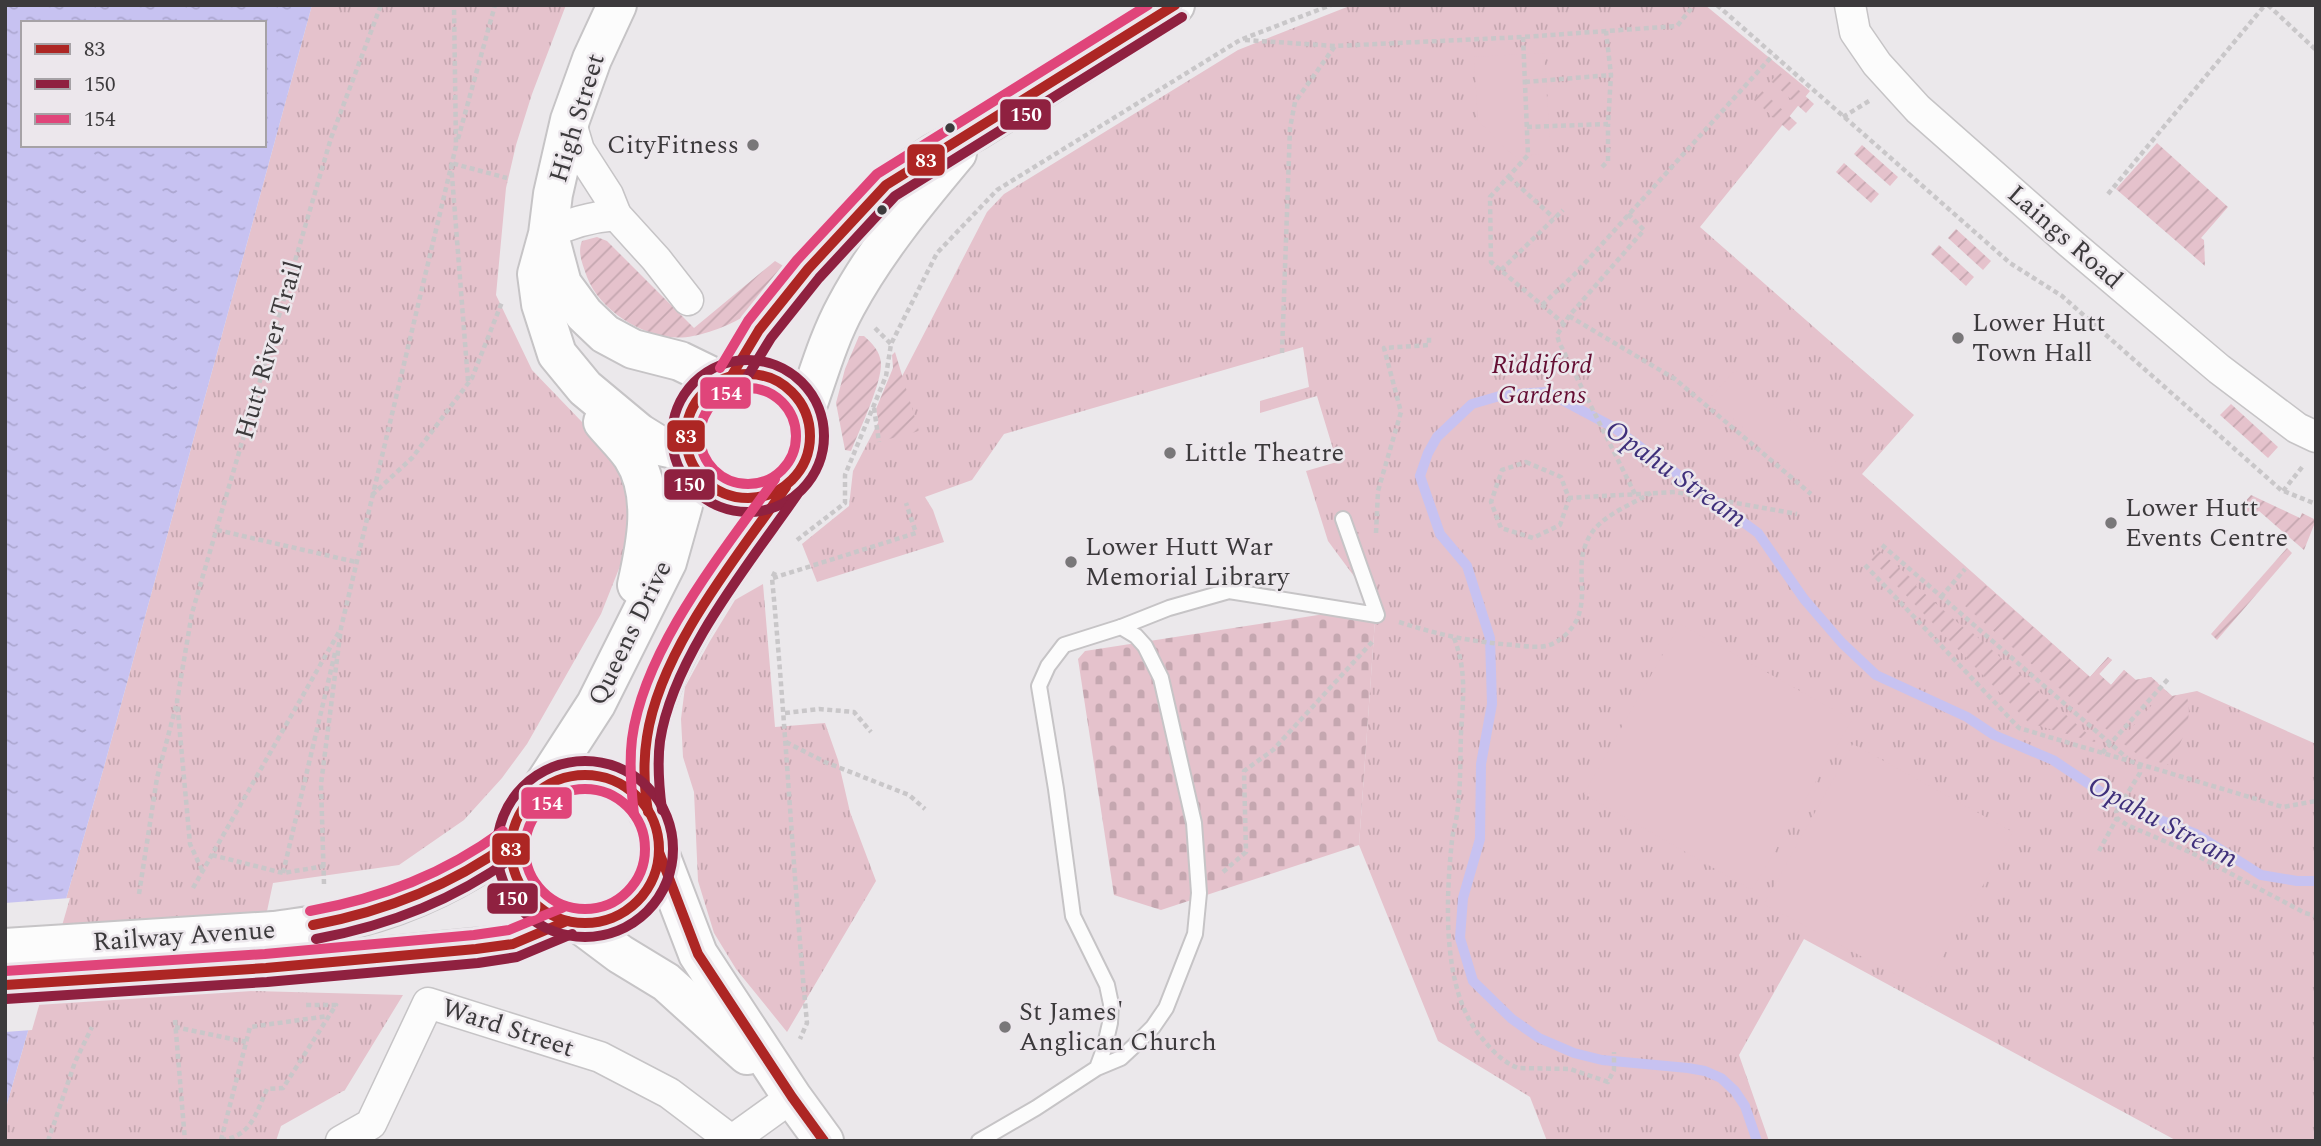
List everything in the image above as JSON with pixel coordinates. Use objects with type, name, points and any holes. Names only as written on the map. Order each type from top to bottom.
[{"type":"main road","name":"High Street","points":[[617,5],[592,59],[570,120],[553,194],[548,234],[537,274],[541,303],[557,354],[585,388],[639,433],[660,446],[689,458]]},
{"type":"main road","points":[[725,377],[755,375],[781,384],[796,396],[805,412],[810,434],[807,456],[798,475],[786,487],[767,496],[747,498],[723,494],[705,480],[689,458],[684,442],[693,405],[702,393],[725,377],[808,269],[886,185],[1175,5]]},
{"type":"main road","points":[[805,412],[845,306],[901,219],[977,130]]},
{"type":"main road","name":"High Street","points":[[548,234],[562,284],[584,314],[605,334],[633,349],[725,377]]},
{"type":"main road","points":[[585,388],[604,423],[632,456],[642,477],[645,496],[647,539],[622,656]]},
{"type":"main road","name":"Queens Drive","points":[[541,789],[596,704],[667,562],[683,505],[689,458]]},
{"type":"main road","name":"Queens Drive","points":[[648,812],[644,785],[645,752],[651,718],[670,667],[714,592],[786,487]]},
{"type":"main road","points":[[577,775],[596,776],[614,781],[630,790],[648,812],[659,839],[657,869],[651,884],[634,904],[614,918],[597,922],[574,922],[550,915],[524,892],[515,876],[511,842],[514,824],[541,789],[558,780],[577,775]]},
{"type":"main road","name":"Railway Avenue","points":[[5,948],[274,931],[354,918],[399,905],[486,860],[511,842]]},
{"type":"main road","points":[[659,852],[698,954],[824,1141]]},
{"type":"main road","points":[[574,922],[666,982],[792,1097]]},
{"type":"main road","name":"Railway Avenue","points":[[5,985],[266,968],[513,944],[574,922]]},
{"type":"street","name":"Laings Road","points":[[1850,5],[1855,32],[1877,64],[1918,109],[2218,369],[2297,428],[2312,448]]},
{"type":"street","points":[[570,120],[579,150],[608,195],[616,215],[688,300]]},
{"type":"street","points":[[548,234],[569,223],[591,217],[616,215]]},
{"type":"street","name":"Ward Street","points":[[341,1141],[371,1124],[428,1003],[600,1057],[669,1093],[731,1141]]},
{"type":"street","points":[[731,1141],[792,1097]]},
{"type":"lane","points":[[1343,519],[1382,617]]},
{"type":"lane","points":[[1097,1068],[1110,1023],[1111,1004],[1107,985],[1073,916],[1053,766],[1039,686],[1048,666],[1064,645],[1169,608],[1229,591],[1382,617]]},
{"type":"lane","points":[[979,1141],[1097,1068],[1121,1058],[1153,1027],[1166,1008],[1195,934],[1199,893],[1194,823],[1161,678],[1145,646],[1136,636],[1121,627]]},
{"type":"path","name":"Hutt River Trail","points":[[139,894],[157,778],[177,701],[192,613],[331,138],[381,5]]},
{"type":"path","points":[[454,5],[456,146]]},
{"type":"path","points":[[283,873],[451,163],[495,5]]},
{"type":"path","points":[[793,543],[845,503],[845,475],[886,376],[891,344],[937,253],[997,190],[1240,40],[1331,5]]},
{"type":"path","points":[[1240,40],[1335,46],[1677,26],[1694,5]]},
{"type":"path","points":[[1717,5],[2010,263],[2062,296],[2283,491],[2316,504]]},
{"type":"path","points":[[2108,194],[2267,5],[2316,50]]},
{"type":"path","points":[[1602,167],[1608,161],[1611,75],[1606,31]]},
{"type":"path","points":[[1522,37],[1528,155],[1490,197],[1491,262],[1563,323]]},
{"type":"path","points":[[1282,352],[1290,128],[1295,102],[1335,46]]},
{"type":"path","points":[[1542,305],[1575,274],[1773,55]]},
{"type":"path","points":[[1525,82],[1611,75]]},
{"type":"path","points":[[1843,117],[1878,95]]},
{"type":"path","points":[[1527,127],[1608,124]]},
{"type":"path","points":[[451,163],[507,178]]},
{"type":"path","points":[[451,163],[468,382]]},
{"type":"path","points":[[1508,177],[1554,218]]},
{"type":"path","points":[[1501,270],[1563,210]]},
{"type":"path","points":[[1628,214],[1644,230],[1563,323],[1557,335],[1635,494]]},
{"type":"path","points":[[371,496],[412,458],[472,378],[503,299]]},
{"type":"path","points":[[1569,316],[1675,379],[1811,494]]},
{"type":"path","points":[[1376,535],[1378,491],[1401,412],[1384,348],[1429,345],[1429,335]]},
{"type":"path","points":[[873,407],[879,442]]},
{"type":"path","points":[[2283,491],[2312,448]]},
{"type":"path","points":[[1526,462],[1561,477],[1568,498],[1560,525],[1533,538],[1501,527],[1491,502],[1502,470],[1526,462]]},
{"type":"path","points":[[1568,498],[1675,492],[1797,514]]},
{"type":"path","points":[[1199,893],[1247,852],[1244,771],[1273,750],[1382,630],[1382,617],[1454,638],[1482,643],[1547,646],[1564,636],[1580,613],[1583,549],[1594,529],[1618,511],[1651,494]]},
{"type":"path","points":[[772,578],[916,534],[906,503]]},
{"type":"path","points":[[217,530],[356,562]]},
{"type":"path","points":[[1882,545],[2130,761]]},
{"type":"path","points":[[1865,565],[2019,728],[2283,807],[2316,801]]},
{"type":"path","points":[[776,569],[772,578],[785,713],[807,1023],[800,1039]]},
{"type":"path","points":[[1941,597],[1965,569]]},
{"type":"path","points":[[193,888],[341,628]]},
{"type":"path","points":[[315,886],[326,884],[321,784],[341,628]]},
{"type":"path","points":[[1454,638],[1464,668],[1448,933],[1457,983],[1467,1017],[1490,1048],[1509,1065],[1518,1068],[1533,1066],[1570,1069],[1608,1082],[1614,1070],[1614,1052]]},
{"type":"path","points":[[2102,753],[2170,677]]},
{"type":"path","name":"Hutt River Trail","points":[[177,701],[190,844],[202,870]]},
{"type":"path","points":[[785,713],[819,709],[854,712],[871,732]]},
{"type":"path","points":[[785,741],[825,762],[909,795],[925,809]]},
{"type":"path","points":[[2099,851],[2127,793],[2140,773],[2139,764]]},
{"type":"path","points":[[2117,816],[2126,825],[2192,853],[2305,913],[2316,916]]},
{"type":"path","points":[[212,855],[283,873],[325,866]]},
{"type":"path","points":[[297,1004],[336,1005],[284,1088],[267,1089],[249,1127],[235,1139],[221,1140],[250,1027],[328,1016]]},
{"type":"path","points":[[175,1020],[185,1141]]},
{"type":"path","points":[[48,1141],[75,1062],[92,1027]]},
{"type":"path","points":[[175,1027],[246,1042]]},
{"type":"green space","points":[[312,5],[566,5],[516,145],[506,188],[496,295],[532,370],[607,448],[624,477],[632,507],[626,551],[601,614],[527,744],[502,778],[464,820],[399,865],[273,883],[250,991],[403,995],[345,1090],[281,1126],[276,1141],[5,1141],[5,1111],[104,767]]},
{"type":"green space","name":"Riddiford Gardens","points":[[1352,5],[1705,5],[1810,91],[1700,227],[1914,415],[1862,474],[2090,677],[2108,657],[2112,660],[2099,674],[2111,685],[2124,670],[2136,680],[2151,677],[2172,696],[2197,691],[2316,744],[2316,1141],[2177,1141],[1804,939],[1739,1055],[1769,1141],[1547,1141],[1530,1097],[1438,1041],[1359,845],[1376,606],[1328,541],[1306,471],[1337,462],[1317,396],[1260,413],[1260,401],[1309,387],[1303,347],[1004,434],[972,480],[925,497],[933,510],[944,542],[817,582],[802,544],[849,506],[853,471],[987,212],[1004,194],[1238,50]]},
{"type":"green space","points":[[1544,53],[1550,143],[1539,154],[1515,157],[1478,121],[1474,57]]},
{"type":"green space","points":[[1779,72],[1814,104],[1806,113],[1771,81]]},
{"type":"green space","points":[[1762,91],[1797,123],[1789,131],[1754,100]]},
{"type":"green space","points":[[2157,143],[2228,207],[2201,238],[2204,240],[2205,266],[2116,189]]},
{"type":"green space","points":[[1862,145],[1898,177],[1890,186],[1854,154]]},
{"type":"green space","points":[[1844,163],[1879,194],[1871,203],[1836,172]]},
{"type":"green space","points":[[1956,229],[1991,261],[1983,270],[1948,238]]},
{"type":"green space","points":[[597,237],[607,241],[694,328],[775,261],[785,267],[765,299],[743,317],[693,336],[662,336],[631,324],[616,314],[594,291],[587,277],[580,250],[582,241]]},
{"type":"green space","points":[[1939,245],[1974,277],[1966,286],[1931,254]]},
{"type":"green space","points":[[859,336],[864,336],[873,344],[881,363],[874,394],[851,451],[845,450],[836,403],[845,369]]},
{"type":"green space","points":[[895,352],[919,431],[882,441],[876,409],[893,368],[892,355]]},
{"type":"green space","points":[[1735,370],[1836,461],[1813,490],[1710,398]]},
{"type":"green space","points":[[2231,404],[2278,447],[2268,458],[2220,415]]},
{"type":"green space","points":[[2251,495],[2300,518],[2302,513],[2316,520],[2304,550],[2259,511],[2252,517],[2240,507]]},
{"type":"green space","points":[[2287,548],[2292,553],[2217,640],[2211,634]]},
{"type":"green space","points":[[1878,550],[2098,743],[2029,723],[1871,559]]},
{"type":"green space","points":[[763,584],[775,727],[825,723],[838,760],[850,812],[876,881],[787,1032],[736,969],[714,933],[698,881],[694,792],[683,757],[681,719],[685,687],[735,600]]},
{"type":"green space","points":[[1984,584],[2090,677],[2108,657],[2112,660],[2099,674],[2111,685],[2124,670],[2135,680],[2151,677],[2158,683],[2113,735],[1965,606]]},
{"type":"green space","points":[[1376,606],[1359,845],[1161,910],[1114,895],[1078,659],[1085,651]]},
{"type":"green space","points":[[1680,624],[1852,720],[1752,890],[1584,794]]},
{"type":"green space","points":[[2165,690],[2172,696],[2186,694],[2189,713],[2185,731],[2169,765],[2141,757],[2120,741]]},
{"type":"green space","points":[[1853,744],[2013,832],[1924,990],[1764,904]]},
{"type":"water","points":[[5,5],[312,5],[104,767],[5,1111]]},
{"type":"pier","points":[[70,898],[32,1030],[5,1032],[5,903]]},
{"type":"waterway","name":"Opahu Stream","points":[[1757,1141],[1745,1106],[1735,1091],[1721,1078],[1688,1068],[1602,1060],[1574,1053],[1539,1038],[1512,1019],[1473,981],[1460,938],[1463,898],[1480,839],[1481,764],[1492,704],[1490,638],[1467,566],[1440,534],[1420,476],[1437,437],[1472,404],[1503,395],[1547,392],[1613,427],[1758,533],[1804,599],[1842,643],[1876,675],[1967,717],[1994,735],[2053,760],[2119,804],[2196,834],[2261,875],[2316,881]]},
{"type":"transit line","name":"154","points":[[720,368],[748,321],[797,260],[877,174],[1148,5]]},
{"type":"transit line","name":"83","points":[[732,375],[759,330],[808,269],[886,185],[1175,5]]},
{"type":"transit line","name":"150","points":[[744,382],[771,338],[819,278],[895,196],[1182,17]]},
{"type":"transit line","name":"150","points":[[748,360],[777,366],[802,382],[818,407],[824,436],[818,465],[802,490],[777,506],[748,512],[719,506],[694,490],[678,465],[672,436],[678,407],[694,382],[719,366],[748,360]]},
{"type":"transit line","name":"83","points":[[748,374],[772,379],[792,392],[805,412],[810,436],[805,460],[792,480],[772,493],[748,498],[724,493],[704,480],[691,460],[686,436],[691,412],[704,392],[724,379],[748,374]]},
{"type":"transit line","name":"154","points":[[748,388],[766,391],[782,402],[793,418],[796,436],[793,454],[782,470],[766,481],[748,484],[730,481],[714,470],[703,454],[700,436],[703,418],[714,402],[730,391],[748,388]]},
{"type":"transit line","name":"154","points":[[634,814],[632,739],[639,705],[652,670],[688,602],[775,479]]},
{"type":"transit line","name":"83","points":[[648,812],[644,775],[647,737],[667,671],[723,574],[786,487]]},
{"type":"transit line","name":"150","points":[[662,810],[660,741],[680,676],[715,612],[797,495]]},
{"type":"transit line","name":"150","points":[[585,761],[619,768],[647,787],[666,815],[673,849],[666,883],[647,911],[619,930],[585,937],[551,930],[523,911],[504,883],[497,849],[504,815],[523,787],[551,768],[585,761]]},
{"type":"transit line","name":"83","points":[[585,775],[613,781],[626,787],[637,797],[647,808],[653,821],[659,849],[653,877],[647,890],[637,901],[626,911],[613,917],[585,923],[557,917],[544,911],[533,901],[523,890],[517,877],[511,849],[517,821],[523,808],[533,797],[544,787],[557,781],[585,775]]},
{"type":"transit line","name":"154","points":[[585,789],[608,794],[627,807],[640,826],[645,849],[640,872],[627,891],[608,904],[585,909],[562,904],[543,891],[530,872],[525,849],[530,826],[543,807],[562,794],[585,789]]},
{"type":"transit line","name":"154","points":[[310,911],[362,899],[411,882],[458,860],[503,831]]},
{"type":"transit line","name":"83","points":[[313,925],[366,912],[417,895],[465,872],[511,842]]},
{"type":"transit line","name":"83","points":[[659,852],[698,954],[824,1141]]},
{"type":"transit line","name":"150","points":[[316,939],[371,926],[422,908],[472,884],[519,853]]},
{"type":"transit line","name":"154","points":[[5,971],[265,954],[474,935],[509,930],[562,908]]},
{"type":"transit line","name":"83","points":[[5,985],[266,968],[476,949],[513,944],[567,921]]},
{"type":"transit line","name":"150","points":[[6,999],[267,982],[478,963],[517,957],[572,934]]},
{"type":"place","name":"CityFitness","points":[[753,145]]},
{"type":"place","name":"Lower Hutt Town Hall","points":[[1958,338]]},
{"type":"place","name":"Little Theatre","points":[[1170,453]]},
{"type":"place","name":"Lower Hutt Events Centre","points":[[2111,523]]},
{"type":"place","name":"Lower Hutt War Memorial Library","points":[[1071,562]]},
{"type":"place","name":"St James' Anglican Church","points":[[1005,1027]]}]
